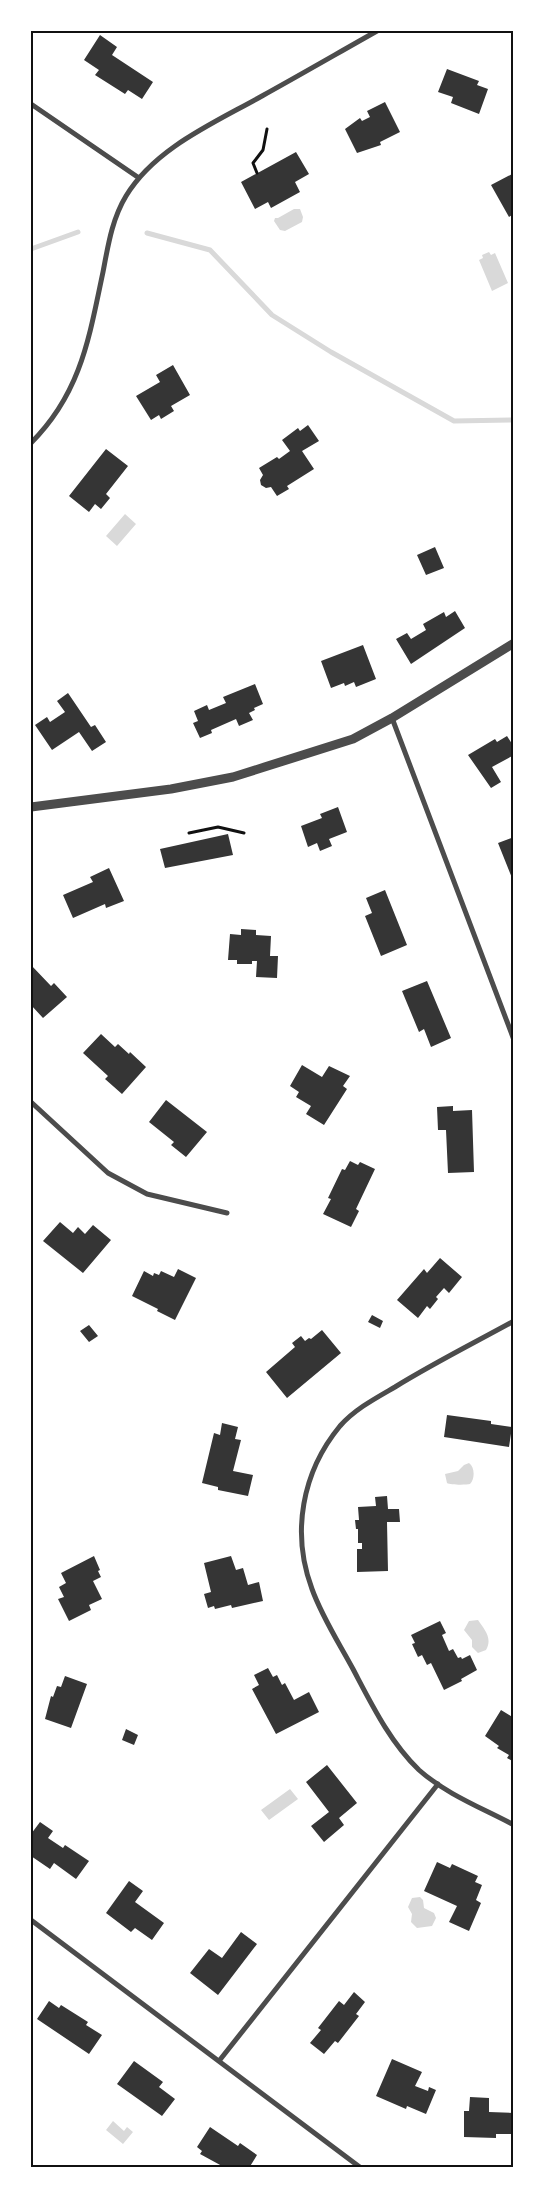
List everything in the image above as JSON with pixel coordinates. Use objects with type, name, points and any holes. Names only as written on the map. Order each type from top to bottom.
[{"type":"street","points":[[31,443],[58,409],[81,364],[88,342],[114,222],[126,197],[139,178],[152,164],[173,148],[377,31]]},
{"type":"street","points":[[31,104],[139,178]]},
{"type":"street","points":[[31,807],[171,789],[233,776],[353,738],[392,718],[514,643]]},
{"type":"street","points":[[392,718],[514,1040]]},
{"type":"street","points":[[31,1102],[108,1173],[147,1194],[227,1214]]},
{"type":"street","points":[[514,1321],[425,1368],[353,1413],[342,1424],[323,1451],[309,1480],[303,1503],[301,1528],[304,1561],[310,1583],[320,1607],[381,1722],[419,1769],[438,1784],[514,1825]]},
{"type":"street","points":[[219,2062],[438,1784]]},
{"type":"street","points":[[31,1920],[361,2168]]},
{"type":"path","points":[[257,173],[253,163],[263,150],[267,129]]},
{"type":"path","points":[[189,833],[218,826],[244,833]]},
{"type":"shaded area","points":[[294,209],[300,209],[303,217],[302,222],[285,231],[280,230],[274,221],[275,218]]},
{"type":"shaded area","points":[[489,252],[491,255],[495,253],[508,283],[492,291],[479,260],[483,258],[482,255]]},
{"type":"shaded area","points":[[125,514],[136,524],[117,546],[106,536]]},
{"type":"shaded area","points":[[469,1463],[474,1473],[470,1484],[458,1485],[447,1483],[445,1474],[458,1471]]},
{"type":"shaded area","points":[[478,1620],[487,1634],[489,1642],[486,1650],[478,1653],[472,1647],[472,1640],[464,1630],[469,1621]]},
{"type":"shaded area","points":[[290,1789],[298,1799],[269,1820],[261,1810]]},
{"type":"shaded area","points":[[420,1897],[423,1900],[424,1908],[434,1913],[436,1918],[432,1926],[417,1928],[411,1922],[412,1914],[408,1907],[412,1898]]},
{"type":"shaded area","points":[[113,2121],[124,2131],[127,2127],[133,2132],[123,2144],[106,2130]]},
{"type":"building","points":[[100,35],[117,47],[112,55],[153,82],[142,99],[128,90],[125,94],[95,75],[99,70],[84,60]]},
{"type":"building","points":[[447,69],[479,81],[477,85],[488,89],[479,114],[451,103],[453,97],[438,92]]},
{"type":"building","points":[[385,102],[400,132],[380,142],[381,145],[357,153],[345,129],[360,118],[362,121],[370,117],[367,111]]},
{"type":"building","points":[[296,152],[309,174],[295,182],[300,192],[271,208],[268,202],[255,209],[241,182]]},
{"type":"building","points":[[514,173],[514,218],[512,215],[509,217],[491,185]]},
{"type":"building","points":[[173,365],[190,395],[171,406],[174,411],[161,419],[159,415],[151,420],[136,396],[160,382],[156,375]]},
{"type":"building","points":[[308,425],[319,441],[302,451],[314,469],[287,486],[289,489],[277,496],[271,487],[266,488],[261,485],[260,480],[263,475],[259,468],[277,457],[279,459],[290,451],[282,440],[298,428],[300,431]]},
{"type":"building","points":[[106,449],[128,466],[106,494],[110,498],[101,509],[95,504],[89,512],[69,496]]},
{"type":"building","points":[[435,547],[444,568],[426,575],[417,555]]},
{"type":"building","points":[[455,611],[465,628],[411,664],[396,639],[407,633],[411,639],[426,630],[423,624],[444,612],[446,617]]},
{"type":"building","points":[[363,645],[376,679],[356,687],[354,682],[345,686],[344,683],[331,688],[321,661]]},
{"type":"building","points":[[255,684],[263,704],[254,708],[255,710],[249,713],[253,720],[239,726],[236,719],[211,730],[212,733],[200,738],[193,723],[198,721],[194,711],[207,705],[209,710],[226,703],[223,697]]},
{"type":"building","points":[[68,693],[91,727],[95,725],[106,742],[92,751],[79,732],[52,750],[35,725],[47,717],[50,722],[65,712],[57,701]]},
{"type":"building","points":[[507,736],[514,747],[514,755],[492,767],[501,782],[491,788],[468,755],[495,739],[497,742]]},
{"type":"building","points":[[338,807],[347,832],[329,839],[332,846],[320,851],[317,843],[308,847],[301,826],[322,818],[320,814]]},
{"type":"building","points":[[228,834],[233,855],[165,868],[160,849]]},
{"type":"building","points":[[514,837],[514,883],[498,843]]},
{"type":"building","points":[[109,868],[124,901],[106,908],[105,904],[73,918],[63,895],[93,882],[90,877]]},
{"type":"building","points":[[385,890],[407,945],[381,956],[365,916],[372,913],[366,898]]},
{"type":"building","points":[[241,929],[256,930],[256,935],[271,936],[270,956],[278,956],[277,978],[256,977],[257,961],[252,961],[252,964],[237,964],[237,960],[228,960],[230,934],[241,935]]},
{"type":"building","points":[[31,965],[51,986],[54,983],[67,997],[43,1018],[31,1005]]},
{"type":"building","points":[[427,981],[451,1038],[431,1047],[424,1029],[419,1032],[402,991]]},
{"type":"building","points":[[101,1034],[115,1047],[118,1044],[129,1054],[130,1052],[146,1067],[122,1094],[105,1079],[108,1076],[83,1053]]},
{"type":"building","points":[[302,1065],[322,1077],[329,1066],[350,1076],[343,1086],[347,1089],[324,1125],[306,1114],[311,1106],[296,1097],[299,1092],[290,1086]]},
{"type":"building","points":[[166,1100],[207,1132],[186,1157],[171,1145],[174,1142],[149,1122]]},
{"type":"building","points":[[453,1106],[453,1111],[472,1110],[474,1172],[448,1173],[446,1130],[438,1130],[437,1107]]},
{"type":"building","points":[[350,1161],[358,1165],[360,1162],[375,1169],[356,1209],[359,1211],[351,1227],[323,1214],[331,1199],[328,1198],[342,1169],[345,1170]]},
{"type":"building","points":[[60,1222],[73,1233],[78,1227],[85,1234],[93,1225],[111,1240],[83,1273],[43,1241]]},
{"type":"building","points":[[440,1258],[462,1277],[449,1293],[444,1288],[436,1297],[438,1299],[430,1309],[427,1306],[418,1318],[397,1300],[424,1269],[427,1273]]},
{"type":"building","points":[[178,1269],[196,1278],[175,1320],[132,1296],[144,1271],[153,1276],[154,1273],[159,1275],[161,1271],[174,1277]]},
{"type":"building","points":[[372,1315],[383,1321],[380,1328],[368,1322]]},
{"type":"building","points":[[89,1325],[98,1336],[89,1342],[80,1331]]},
{"type":"building","points":[[322,1330],[341,1353],[287,1398],[266,1372],[295,1347],[292,1343],[301,1336],[305,1341],[309,1338],[311,1339]]},
{"type":"building","points":[[447,1415],[491,1421],[491,1424],[512,1427],[509,1447],[444,1437]]},
{"type":"building","points":[[222,1423],[238,1427],[235,1439],[241,1440],[233,1471],[253,1475],[248,1496],[218,1490],[218,1487],[202,1483],[214,1433],[220,1435]]},
{"type":"building","points":[[387,1496],[388,1509],[399,1509],[400,1522],[387,1522],[388,1571],[357,1572],[357,1549],[362,1549],[362,1543],[358,1543],[358,1529],[356,1529],[355,1520],[359,1520],[358,1507],[376,1506],[375,1497]]},
{"type":"building","points":[[94,1556],[101,1577],[93,1581],[102,1599],[89,1605],[91,1610],[69,1621],[58,1599],[64,1597],[59,1587],[66,1583],[61,1573]]},
{"type":"building","points":[[231,1556],[236,1570],[243,1568],[248,1585],[259,1582],[263,1601],[232,1608],[231,1605],[215,1609],[214,1606],[208,1608],[204,1594],[211,1592],[204,1563]]},
{"type":"building","points":[[440,1621],[446,1633],[442,1635],[449,1651],[453,1649],[458,1658],[461,1657],[462,1659],[470,1655],[477,1670],[461,1679],[462,1681],[444,1690],[431,1663],[427,1665],[422,1655],[418,1657],[412,1644],[415,1643],[411,1635]]},
{"type":"building","points":[[268,1668],[273,1677],[277,1675],[282,1685],[285,1683],[294,1700],[309,1692],[319,1712],[276,1734],[252,1689],[259,1685],[254,1675]]},
{"type":"building","points":[[65,1676],[87,1684],[71,1728],[45,1719],[51,1696],[53,1697],[57,1686],[61,1687]]},
{"type":"building","points":[[501,1710],[514,1718],[514,1762],[507,1758],[509,1755],[497,1748],[499,1746],[485,1736]]},
{"type":"building","points":[[126,1729],[138,1735],[134,1745],[122,1740]]},
{"type":"building","points":[[327,1765],[357,1803],[339,1818],[344,1825],[324,1842],[311,1826],[329,1812],[306,1782]]},
{"type":"building","points":[[40,1822],[53,1831],[48,1838],[63,1848],[65,1845],[89,1861],[76,1879],[54,1863],[50,1869],[31,1856],[31,1834]]},
{"type":"building","points":[[437,1862],[450,1868],[452,1864],[478,1876],[475,1882],[482,1885],[476,1900],[481,1903],[469,1931],[449,1922],[457,1906],[424,1891]]},
{"type":"building","points":[[129,1881],[143,1891],[135,1902],[164,1923],[152,1940],[135,1928],[131,1932],[106,1913]]},
{"type":"building","points":[[241,1932],[257,1944],[218,1995],[190,1973],[209,1949],[222,1958]]},
{"type":"building","points":[[354,1992],[365,2002],[356,2014],[359,2016],[338,2043],[335,2041],[324,2054],[310,2043],[321,2030],[318,2028],[339,2001],[344,2005]]},
{"type":"building","points":[[49,2001],[59,2008],[61,2005],[88,2022],[86,2025],[102,2035],[89,2054],[37,2019]]},
{"type":"building","points":[[392,2059],[422,2072],[415,2086],[428,2091],[429,2087],[436,2090],[426,2114],[407,2106],[406,2109],[376,2096]]},
{"type":"building","points":[[134,2061],[163,2082],[159,2087],[175,2099],[162,2116],[117,2084]]},
{"type":"building","points":[[470,2097],[489,2098],[489,2112],[514,2113],[514,2134],[496,2134],[496,2138],[464,2137],[464,2111],[469,2111]]},
{"type":"building","points":[[210,2127],[238,2146],[240,2143],[257,2155],[249,2168],[221,2168],[222,2166],[200,2154],[202,2151],[197,2147]]},
{"type":"waterway","points":[[31,249],[78,232]]},
{"type":"waterway","points":[[147,233],[210,250],[272,315],[331,352],[454,421],[514,420]]}]
